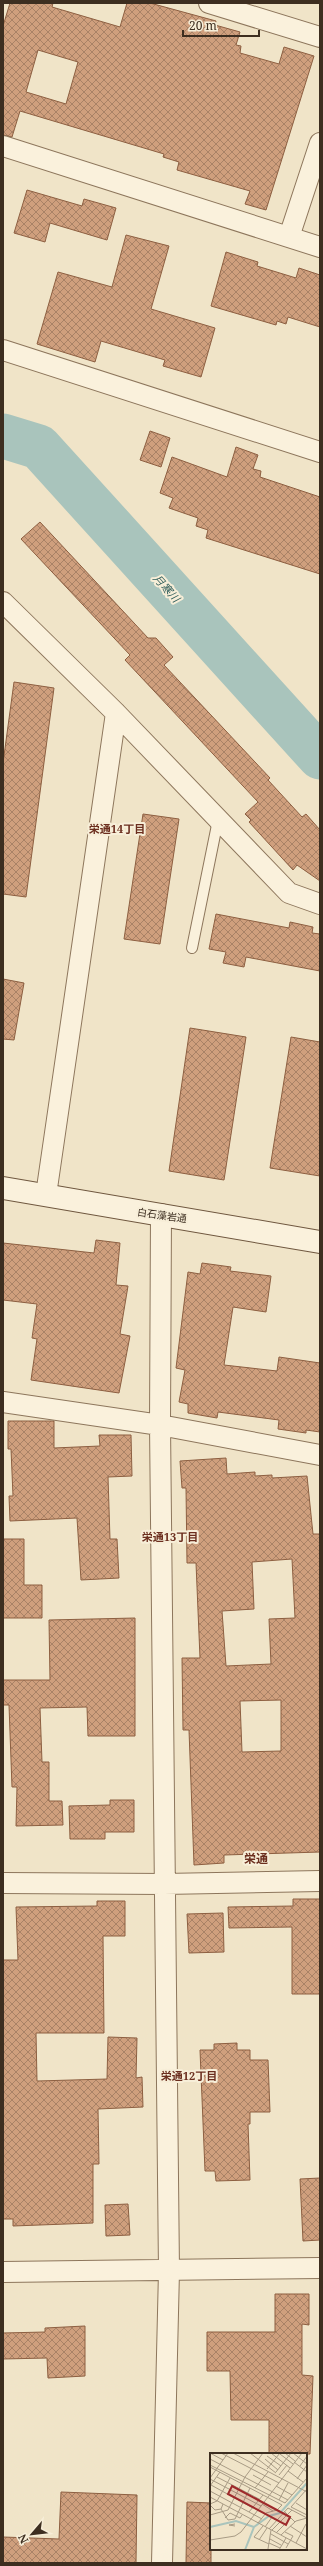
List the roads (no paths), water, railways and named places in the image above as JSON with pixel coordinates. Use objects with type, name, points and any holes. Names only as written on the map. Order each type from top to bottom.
[{"type":"main road","name":"白石藻岩通","points":[[3,1188],[320,1242]]},
{"type":"street","points":[[208,3],[320,37]]},
{"type":"street","points":[[289,237],[320,143]]},
{"type":"street","points":[[3,146],[320,247]]},
{"type":"street","points":[[3,350],[320,452]]},
{"type":"street","points":[[3,602],[116,713],[289,893],[320,904]]},
{"type":"street","points":[[46,1195],[116,713]]},
{"type":"street","points":[[161,1214],[160,1425],[169,2271],[162,2563]]},
{"type":"street","points":[[3,1402],[160,1425],[320,1455]]},
{"type":"street","points":[[3,1883],[164,1884],[320,1881]]},
{"type":"street","points":[[3,2272],[320,2268]]},
{"type":"lane","points":[[192,948],[218,820]]},
{"type":"waterway","name":"月寒川","points":[[3,436],[39,447],[320,757]]},
{"type":"district","name":"栄通14丁目","points":[[117,828]]},
{"type":"district","name":"栄通13丁目","points":[[170,1536]]},
{"type":"district","name":"栄通","points":[[256,1858]]},
{"type":"district","name":"栄通12丁目","points":[[189,2075]]}]
